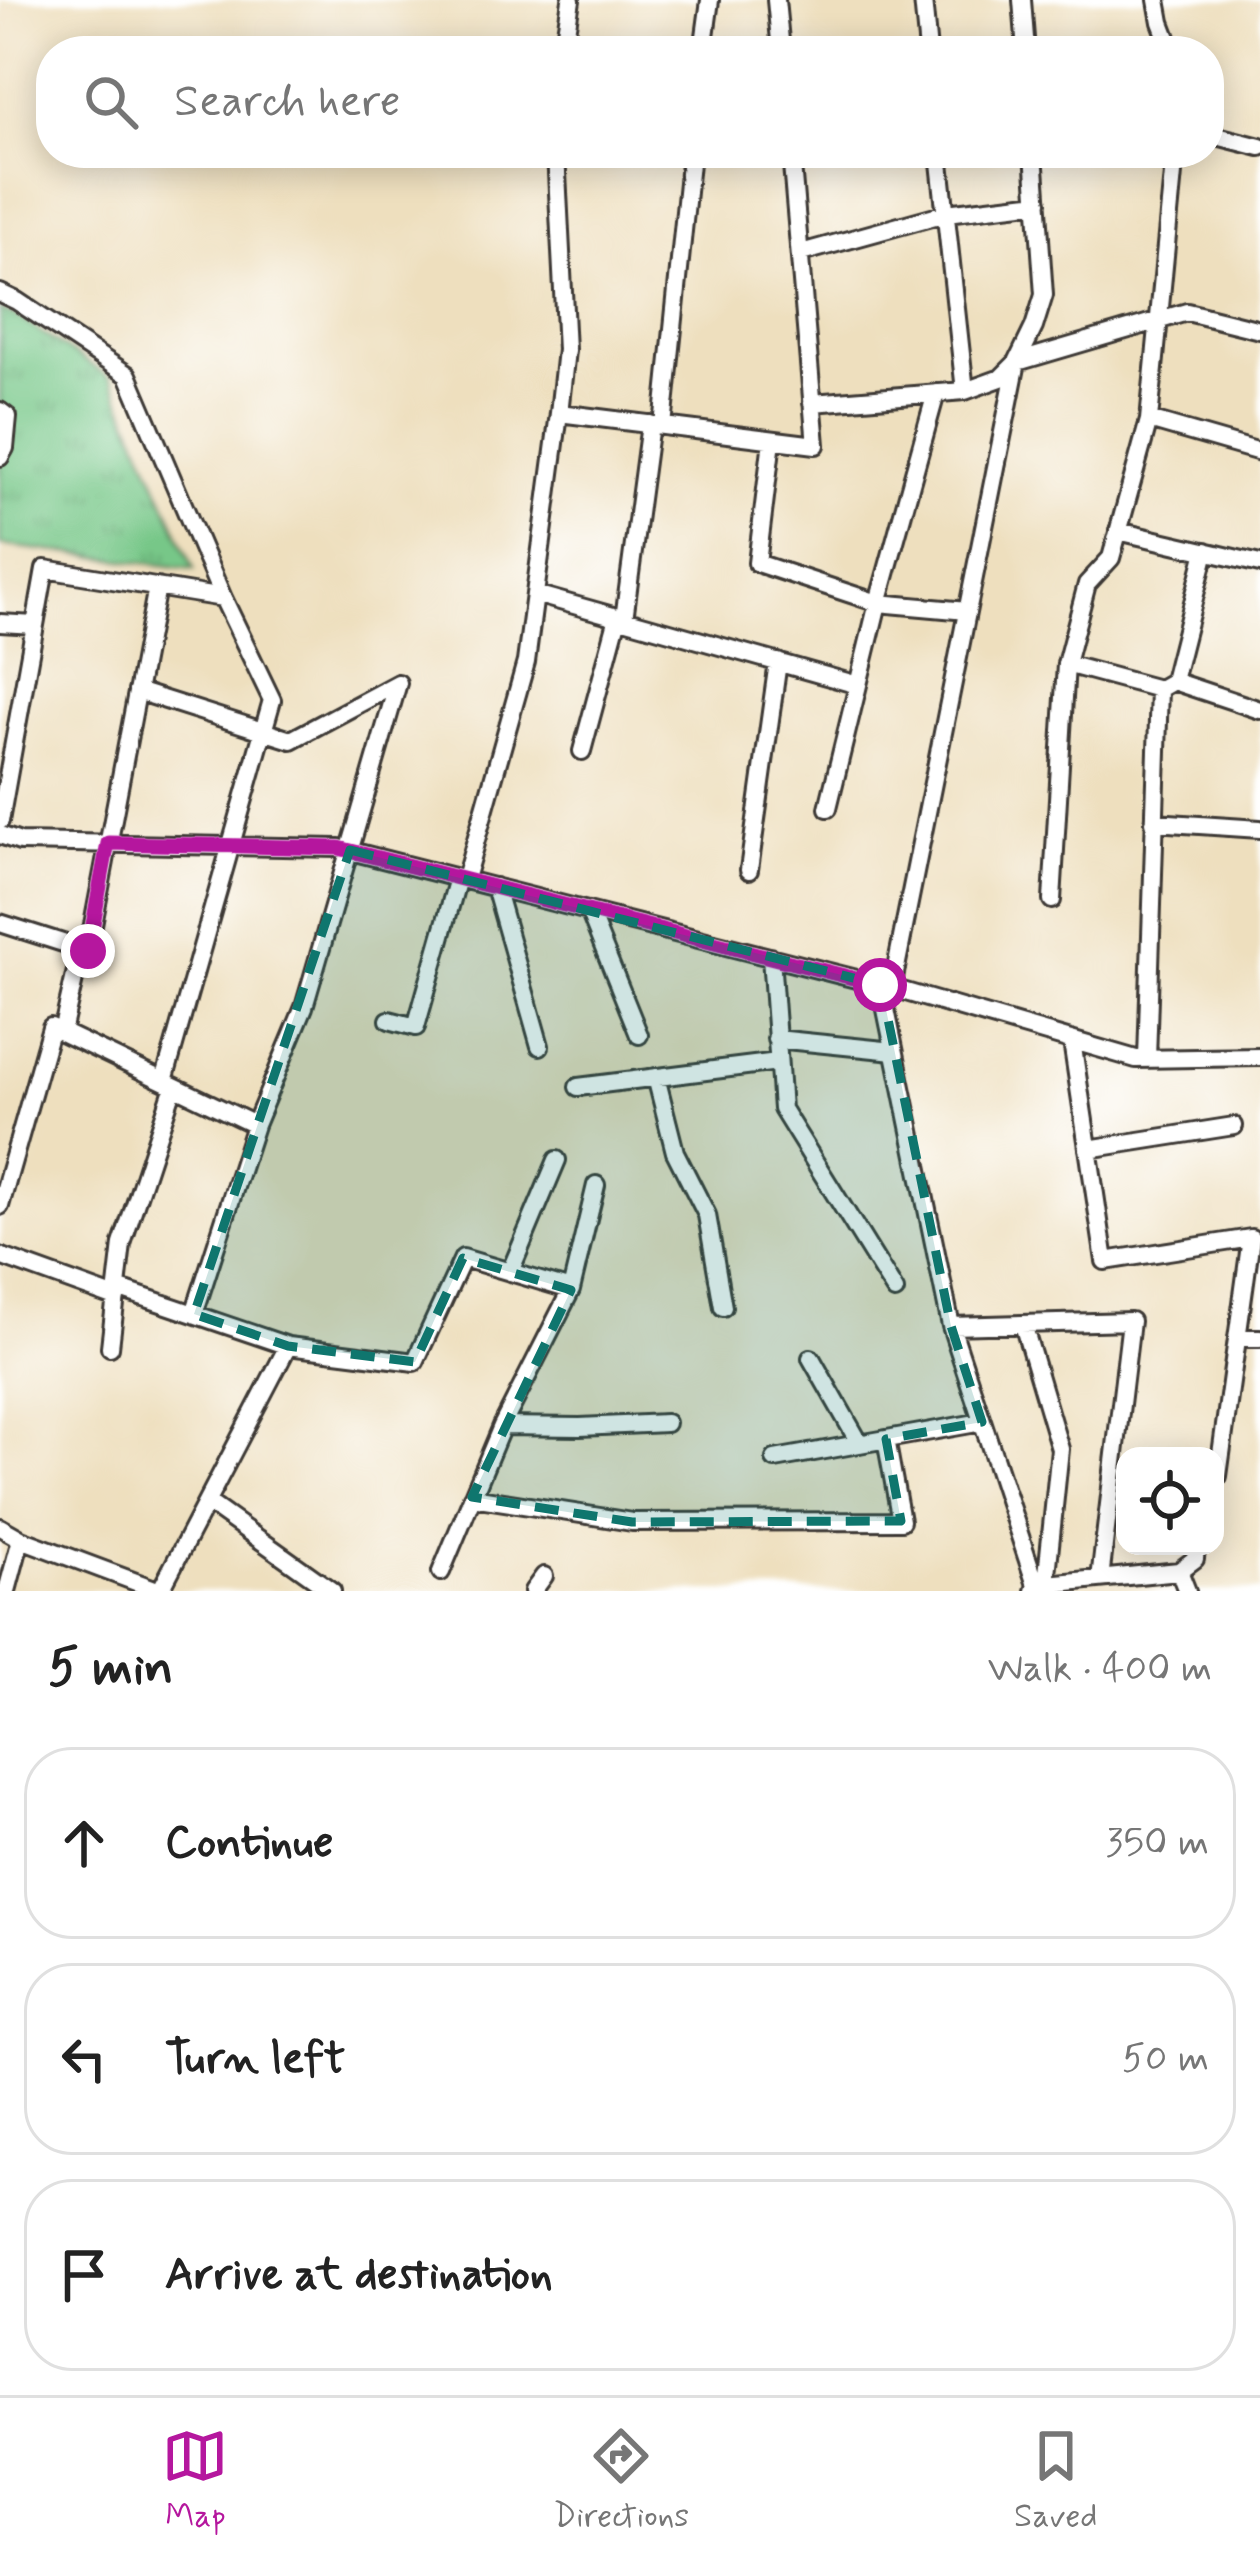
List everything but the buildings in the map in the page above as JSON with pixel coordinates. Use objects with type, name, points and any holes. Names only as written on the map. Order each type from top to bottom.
[{"type":"street","points":[[565,36],[571,0]]},
{"type":"street","points":[[706,36],[710,0]]},
{"type":"street","points":[[776,0],[780,36]]},
{"type":"street","points":[[922,0],[926,36]]},
{"type":"street","points":[[1022,0],[1025,36]]},
{"type":"street","points":[[1157,0],[1166,36]]},
{"type":"street","points":[[1224,138],[1260,147]]},
{"type":"street","points":[[389,1020],[416,1027],[526,662],[566,350],[557,168]]},
{"type":"street","points":[[582,752],[621,618],[657,425],[689,168]]},
{"type":"street","points":[[559,413],[816,445],[792,168]]},
{"type":"street","points":[[941,168],[965,391]]},
{"type":"street","points":[[1035,168],[1044,295],[1017,362],[886,987],[894,1051],[951,1326],[1039,1587]]},
{"type":"street","points":[[1052,900],[1066,664],[1087,584],[1111,557],[1149,420],[1173,168]]},
{"type":"street","points":[[801,253],[946,213],[1038,202]]},
{"type":"street","points":[[0,293],[128,375],[272,700],[122,1244],[110,1347]]},
{"type":"street","points":[[812,403],[965,391],[1001,378],[1017,362],[1187,312],[1260,330]]},
{"type":"street","points":[[828,808],[936,394]]},
{"type":"street","points":[[0,411],[8,417],[0,457]]},
{"type":"street","points":[[1149,420],[1260,452]]},
{"type":"street","points":[[772,440],[757,563],[878,603],[967,611]]},
{"type":"street","points":[[1118,531],[1260,564]]},
{"type":"street","points":[[1147,1059],[1154,822],[1166,685],[1206,551]]},
{"type":"street","points":[[0,820],[45,569],[223,598]]},
{"type":"street","points":[[0,923],[88,951],[157,587]]},
{"type":"street","points":[[535,594],[858,685]]},
{"type":"street","points":[[0,623],[35,625]]},
{"type":"street","points":[[748,870],[778,662]]},
{"type":"street","points":[[1066,664],[1260,710]]},
{"type":"street","points":[[137,692],[291,740],[398,683],[304,1007],[255,1125],[194,1314]]},
{"type":"street","points":[[1154,822],[1260,829]]},
{"type":"street","points":[[0,835],[20,842],[339,848],[886,987],[1136,1059],[1260,1057]]},
{"type":"street","points":[[495,887],[540,1046]]},
{"type":"street","points":[[589,911],[639,1035]]},
{"type":"street","points":[[62,1032],[81,949]]},
{"type":"street","points":[[771,957],[782,1108],[895,1291]]},
{"type":"street","points":[[0,1206],[51,1027],[255,1125]]},
{"type":"street","points":[[776,1039],[894,1051]]},
{"type":"street","points":[[1072,1040],[1105,1261],[1251,1238],[1221,1447]]},
{"type":"street","points":[[578,1087],[778,1062]]},
{"type":"street","points":[[656,1078],[675,1152],[707,1215],[723,1307]]},
{"type":"street","points":[[1088,1149],[1234,1126]]},
{"type":"street","points":[[510,1272],[556,1160]]},
{"type":"street","points":[[441,1572],[502,1426],[571,1290],[596,1185]]},
{"type":"street","points":[[0,1256],[288,1346],[415,1362],[463,1258],[571,1290]]},
{"type":"street","points":[[951,1326],[1131,1321],[1100,1579]]},
{"type":"street","points":[[1023,1324],[1060,1449],[1039,1587]]},
{"type":"street","points":[[1237,1338],[1260,1338]]},
{"type":"street","points":[[0,1527],[160,1591],[288,1346]]},
{"type":"street","points":[[811,1358],[860,1444]]},
{"type":"street","points":[[502,1426],[666,1423]]},
{"type":"street","points":[[775,1459],[982,1423]]},
{"type":"street","points":[[472,1497],[632,1522],[901,1520],[886,1439]]},
{"type":"street","points":[[207,1502],[332,1591]]},
{"type":"street","points":[[7,1591],[21,1539]]},
{"type":"street","points":[[1039,1587],[1179,1571],[1195,1555]]},
{"type":"street","points":[[1179,1571],[1187,1591]]},
{"type":"highlighted area","points":[[350,850],[881,985],[951,1326],[982,1422],[886,1439],[901,1521],[632,1522],[472,1497],[571,1290],[463,1258],[415,1362],[288,1346],[194,1314]]},
{"type":"green space","points":[[0,309],[111,378],[194,569],[0,545]]},
{"type":"route","points":[[88,951],[108,843],[339,848],[880,985]]}]
